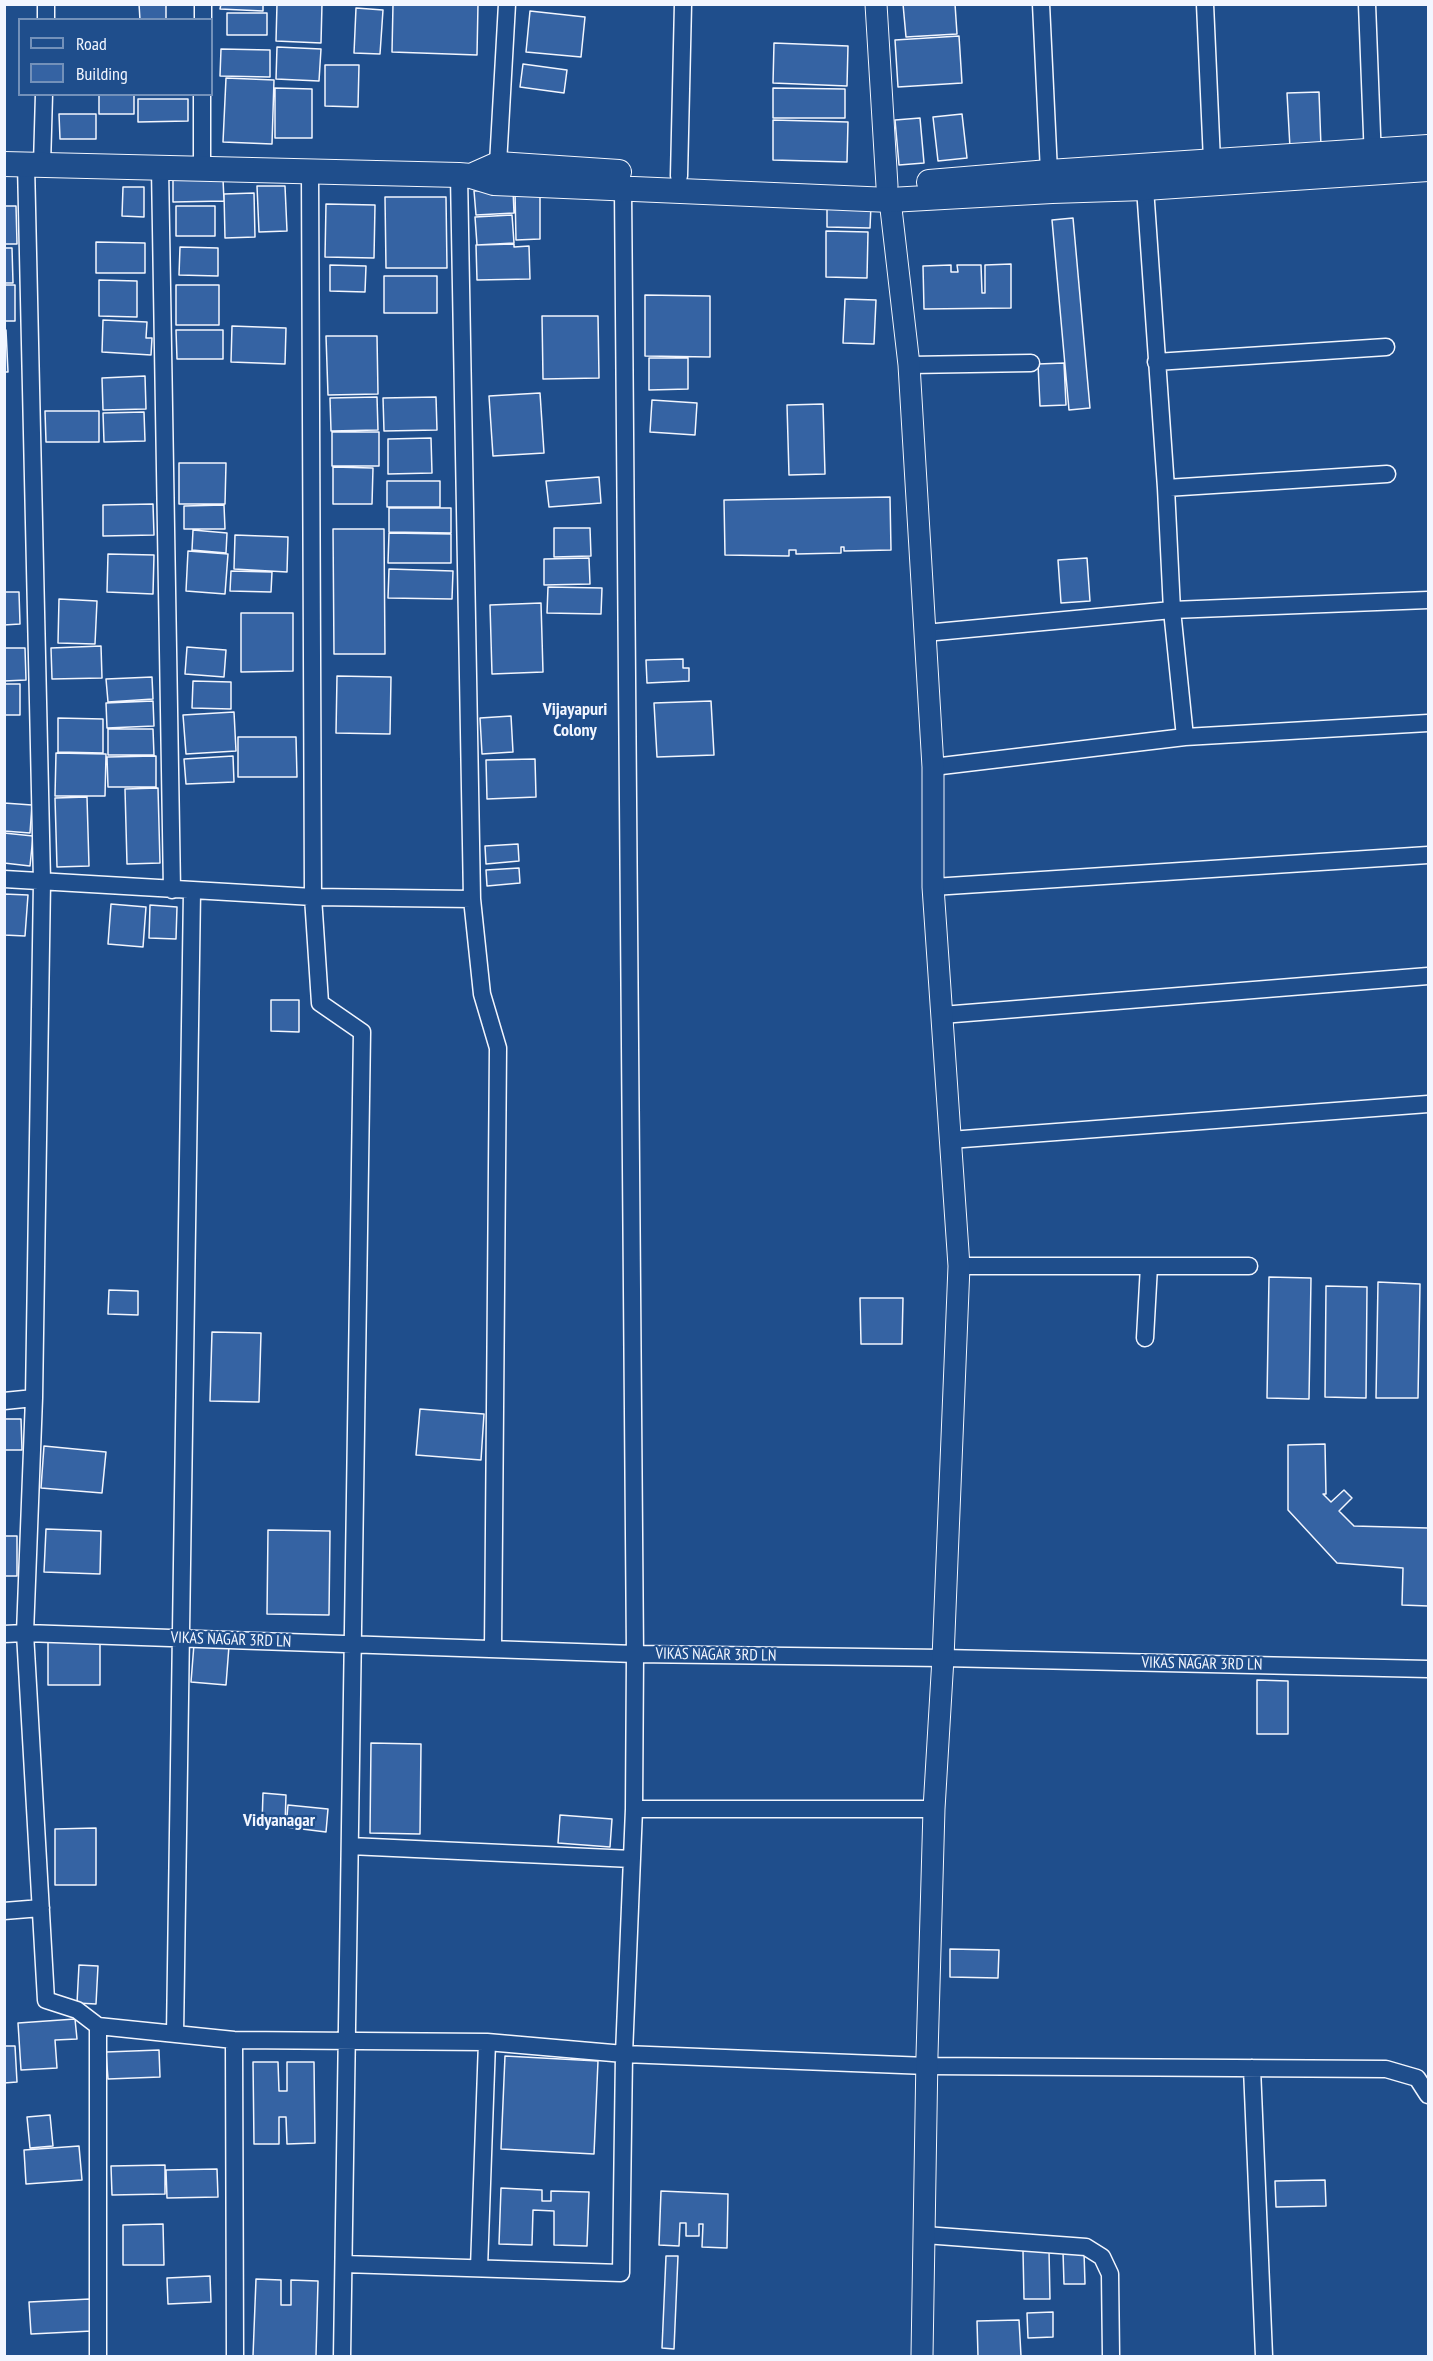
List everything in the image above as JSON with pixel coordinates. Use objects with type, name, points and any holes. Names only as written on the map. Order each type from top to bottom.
[{"type":"main road","points":[[24,164],[465,176],[494,183],[623,189],[889,193],[1145,188],[1373,161],[1428,147]]},
{"type":"main road","points":[[465,176],[498,164],[889,193],[1049,172],[1212,162],[1373,161],[1428,168]]},
{"type":"street","points":[[498,164],[507,4]]},
{"type":"street","points":[[679,176],[683,4]]},
{"type":"street","points":[[876,4],[889,193],[909,365],[933,767],[933,887],[959,1266],[943,1658],[934,1809],[922,2356]]},
{"type":"street","points":[[1041,4],[1049,172]]},
{"type":"street","points":[[1206,4],[1212,162]]},
{"type":"street","points":[[1367,4],[1373,161]]},
{"type":"street","points":[[43,96],[24,164],[42,881],[34,1398],[25,1633],[46,2000],[77,2010],[98,2026],[234,2040],[487,2042],[624,2054],[927,2066],[1386,2069],[1417,2078],[1428,2096]]},
{"type":"street","points":[[202,96],[202,168]]},
{"type":"street","points":[[160,168],[172,890]]},
{"type":"street","points":[[310,172],[313,897],[320,1003],[362,1032],[342,2356]]},
{"type":"street","points":[[465,176],[472,899],[482,994],[498,1048],[492,1649]]},
{"type":"street","points":[[1145,188],[1166,488],[1172,610],[1185,737]]},
{"type":"street","points":[[344,2264],[621,2273],[624,2054],[634,1809],[635,1654],[623,189]]},
{"type":"street","points":[[1156,362],[1386,347]]},
{"type":"street","points":[[909,365],[1031,363]]},
{"type":"street","points":[[1166,488],[1387,474]]},
{"type":"street","points":[[925,633],[1172,610],[1428,600]]},
{"type":"street","points":[[933,767],[1185,737],[1428,723]]},
{"type":"street","points":[[933,887],[1428,855]]},
{"type":"street","points":[[4,879],[313,897],[472,899]]},
{"type":"street","points":[[175,2034],[183,1638],[192,891]]},
{"type":"street","points":[[942,1016],[1428,976]]},
{"type":"street","points":[[950,1140],[1428,1104]]},
{"type":"street","points":[[959,1266],[1249,1266]]},
{"type":"street","points":[[1145,1338],[1149,1266]]},
{"type":"street","points":[[4,1401],[34,1398]]},
{"type":"street","name":"VIKAS NAGAR 3RD LN","points":[[4,1634],[635,1654],[943,1658],[1428,1669]]},
{"type":"street","points":[[634,1809],[934,1809]]},
{"type":"street","points":[[350,1845],[632,1859]]},
{"type":"street","points":[[4,1911],[41,1908]]},
{"type":"street","points":[[98,2026],[98,2356]]},
{"type":"street","points":[[234,2040],[235,2356]]},
{"type":"street","points":[[479,2268],[487,2042]]},
{"type":"street","points":[[1252,2068],[1264,2356]]},
{"type":"street","points":[[925,2235],[1086,2247],[1094,2252],[1102,2258],[1110,2274],[1110,2356]]},
{"type":"building","points":[[139,4],[166,4],[166,18],[140,18]]},
{"type":"building","points":[[221,4],[263,4],[263,11],[220,9]]},
{"type":"building","points":[[277,4],[322,4],[321,43],[276,41]]},
{"type":"building","points":[[393,4],[478,4],[477,55],[392,52]]},
{"type":"building","points":[[903,4],[955,4],[957,34],[906,37]]},
{"type":"building","points":[[356,8],[383,10],[380,54],[354,53]]},
{"type":"building","points":[[530,11],[585,17],[581,57],[526,52]]},
{"type":"building","points":[[227,13],[267,13],[267,35],[227,35]]},
{"type":"building","points":[[959,36],[962,83],[898,87],[895,40]]},
{"type":"building","points":[[774,43],[848,46],[847,86],[773,83]]},
{"type":"building","points":[[277,47],[321,49],[319,81],[276,79]]},
{"type":"building","points":[[221,49],[270,50],[270,77],[220,76]]},
{"type":"building","points":[[523,64],[567,70],[564,93],[520,87]]},
{"type":"building","points":[[325,65],[359,65],[358,107],[325,106]]},
{"type":"building","points":[[226,78],[274,80],[272,144],[223,142]]},
{"type":"building","points":[[275,88],[312,89],[312,138],[275,138]]},
{"type":"building","points":[[773,88],[845,89],[845,118],[773,118]]},
{"type":"building","points":[[1319,92],[1321,147],[1290,148],[1287,93]]},
{"type":"building","points":[[99,96],[134,96],[134,114],[99,114]]},
{"type":"building","points":[[138,99],[188,99],[188,121],[138,122]]},
{"type":"building","points":[[59,114],[96,114],[96,139],[60,139]]},
{"type":"building","points":[[962,114],[967,158],[938,161],[933,117]]},
{"type":"building","points":[[920,118],[924,163],[899,165],[895,120]]},
{"type":"building","points":[[773,120],[848,122],[847,162],[773,160]]},
{"type":"building","points":[[223,179],[224,201],[173,202],[173,180]]},
{"type":"building","points":[[257,186],[285,186],[287,231],[259,232]]},
{"type":"building","points":[[123,187],[144,187],[144,217],[122,216]]},
{"type":"building","points":[[513,189],[514,213],[476,215],[474,191]]},
{"type":"building","points":[[515,191],[540,191],[540,239],[516,240]]},
{"type":"building","points":[[254,193],[255,237],[225,238],[224,194]]},
{"type":"building","points":[[385,197],[446,197],[447,268],[386,268]]},
{"type":"building","points":[[326,204],[375,205],[374,258],[325,257]]},
{"type":"building","points":[[827,204],[871,205],[870,228],[827,227]]},
{"type":"building","points":[[4,206],[16,206],[17,244],[4,244]]},
{"type":"building","points":[[176,206],[215,206],[215,236],[176,236]]},
{"type":"building","points":[[512,215],[514,243],[477,245],[475,217]]},
{"type":"building","points":[[1073,218],[1090,408],[1069,410],[1052,220]]},
{"type":"building","points":[[826,231],[868,232],[867,278],[826,277]]},
{"type":"building","points":[[96,242],[145,243],[145,273],[96,273]]},
{"type":"building","points":[[514,244],[514,247],[529,246],[530,279],[477,280],[476,245]]},
{"type":"building","points":[[180,247],[218,248],[218,276],[179,275]]},
{"type":"building","points":[[4,248],[12,248],[13,283],[4,283]]},
{"type":"building","points":[[1011,264],[1011,308],[924,309],[923,266],[951,265],[951,272],[958,272],[957,265],[981,265],[982,293],[985,293],[985,265]]},
{"type":"building","points":[[330,265],[366,266],[365,292],[330,291]]},
{"type":"building","points":[[384,276],[437,276],[437,313],[384,313]]},
{"type":"building","points":[[99,280],[137,281],[137,317],[99,316]]},
{"type":"building","points":[[4,285],[15,285],[15,321],[4,321]]},
{"type":"building","points":[[176,285],[219,285],[219,325],[176,325]]},
{"type":"building","points":[[645,295],[710,296],[710,357],[645,356]]},
{"type":"building","points":[[845,299],[876,300],[874,344],[843,343]]},
{"type":"building","points":[[542,316],[598,316],[599,378],[543,379]]},
{"type":"building","points":[[103,320],[147,322],[146,338],[152,338],[151,355],[102,352]]},
{"type":"building","points":[[232,326],[286,328],[285,364],[231,362]]},
{"type":"building","points":[[4,330],[6,330],[8,372],[4,372]]},
{"type":"building","points":[[176,330],[223,330],[223,359],[177,359]]},
{"type":"building","points":[[326,336],[377,336],[378,394],[328,395]]},
{"type":"building","points":[[649,358],[688,358],[688,389],[649,390]]},
{"type":"building","points":[[1064,363],[1066,405],[1040,406],[1038,364]]},
{"type":"building","points":[[145,376],[146,409],[103,410],[102,378]]},
{"type":"building","points":[[540,393],[544,453],[493,456],[489,396]]},
{"type":"building","points":[[377,397],[378,430],[331,431],[330,398]]},
{"type":"building","points":[[436,397],[437,430],[384,431],[383,398]]},
{"type":"building","points":[[652,400],[697,403],[695,435],[650,432]]},
{"type":"building","points":[[823,404],[825,474],[789,475],[787,405]]},
{"type":"building","points":[[45,411],[99,411],[99,442],[46,442]]},
{"type":"building","points":[[144,412],[145,441],[104,442],[103,413]]},
{"type":"building","points":[[332,432],[379,432],[379,466],[332,466]]},
{"type":"building","points":[[431,438],[432,473],[388,474],[388,439]]},
{"type":"building","points":[[179,463],[226,463],[225,504],[179,504]]},
{"type":"building","points":[[333,467],[373,468],[372,504],[333,504]]},
{"type":"building","points":[[599,477],[601,503],[549,507],[546,481]]},
{"type":"building","points":[[387,481],[440,481],[440,507],[387,507]]},
{"type":"building","points":[[890,497],[891,550],[844,551],[844,547],[841,547],[841,553],[796,554],[796,550],[789,550],[789,556],[725,555],[724,500]]},
{"type":"building","points":[[153,504],[154,535],[103,536],[103,505]]},
{"type":"building","points":[[224,505],[225,529],[184,529],[184,506]]},
{"type":"building","points":[[389,508],[451,508],[451,533],[389,532]]},
{"type":"building","points":[[554,528],[590,528],[591,556],[554,557]]},
{"type":"building","points":[[333,529],[384,529],[385,654],[334,654]]},
{"type":"building","points":[[193,530],[227,533],[226,553],[192,550]]},
{"type":"building","points":[[389,533],[451,534],[451,563],[388,563]]},
{"type":"building","points":[[235,535],[288,537],[287,572],[234,569]]},
{"type":"building","points":[[188,551],[228,554],[225,594],[186,591]]},
{"type":"building","points":[[108,554],[154,555],[153,594],[107,592]]},
{"type":"building","points":[[589,558],[590,584],[544,585],[544,559]]},
{"type":"building","points":[[1087,558],[1090,601],[1061,603],[1058,560]]},
{"type":"building","points":[[389,569],[453,571],[452,599],[388,598]]},
{"type":"building","points":[[231,571],[272,572],[271,592],[230,591]]},
{"type":"building","points":[[548,587],[602,588],[601,614],[547,613]]},
{"type":"building","points":[[4,592],[19,592],[20,624],[4,625]]},
{"type":"building","points":[[59,599],[97,601],[95,644],[58,643]]},
{"type":"building","points":[[541,603],[543,672],[492,674],[490,605]]},
{"type":"building","points":[[241,613],[293,613],[293,671],[241,672]]},
{"type":"building","points":[[101,646],[102,678],[52,679],[51,648]]},
{"type":"building","points":[[187,647],[226,650],[224,677],[185,674]]},
{"type":"building","points":[[4,648],[25,648],[26,680],[4,681]]},
{"type":"building","points":[[683,659],[683,668],[689,668],[689,681],[647,683],[646,660]]},
{"type":"building","points":[[337,676],[391,677],[390,734],[336,733]]},
{"type":"building","points":[[152,677],[153,699],[108,702],[106,679]]},
{"type":"building","points":[[193,681],[231,682],[231,709],[192,708]]},
{"type":"building","points":[[4,684],[20,684],[20,715],[4,715]]},
{"type":"building","points":[[153,701],[154,726],[107,728],[106,703]]},
{"type":"building","points":[[711,701],[714,755],[657,757],[654,703]]},
{"type":"building","points":[[234,712],[236,751],[186,754],[183,715]]},
{"type":"building","points":[[511,716],[513,752],[482,754],[480,718]]},
{"type":"building","points":[[58,718],[103,719],[103,753],[58,752]]},
{"type":"building","points":[[108,729],[153,729],[154,755],[108,755]]},
{"type":"building","points":[[238,737],[296,737],[297,777],[238,777]]},
{"type":"building","points":[[56,753],[106,754],[105,796],[55,796]]},
{"type":"building","points":[[156,756],[156,787],[108,787],[107,757]]},
{"type":"building","points":[[233,756],[234,782],[186,784],[184,759]]},
{"type":"building","points":[[535,759],[536,797],[487,799],[486,760]]},
{"type":"building","points":[[158,788],[160,863],[127,864],[125,789]]},
{"type":"building","points":[[87,797],[89,866],[57,867],[55,798]]},
{"type":"building","points":[[4,803],[32,805],[30,833],[4,831]]},
{"type":"building","points":[[4,833],[33,836],[30,866],[4,863]]},
{"type":"building","points":[[518,844],[519,861],[486,864],[485,846]]},
{"type":"building","points":[[519,868],[520,883],[487,886],[486,870]]},
{"type":"building","points":[[4,894],[28,895],[25,936],[4,935]]},
{"type":"building","points":[[111,904],[146,907],[143,947],[108,944]]},
{"type":"building","points":[[150,905],[177,907],[176,939],[149,938]]},
{"type":"building","points":[[271,1000],[299,1000],[299,1032],[271,1031]]},
{"type":"building","points":[[1269,1277],[1311,1278],[1309,1399],[1267,1398]]},
{"type":"building","points":[[1378,1282],[1420,1284],[1418,1398],[1376,1398]]},
{"type":"building","points":[[1326,1286],[1367,1287],[1366,1398],[1325,1397]]},
{"type":"building","points":[[109,1290],[138,1291],[138,1315],[108,1314]]},
{"type":"building","points":[[860,1298],[903,1298],[902,1344],[861,1344]]},
{"type":"building","points":[[212,1332],[261,1333],[259,1402],[210,1401]]},
{"type":"building","points":[[420,1409],[484,1414],[481,1460],[416,1455]]},
{"type":"building","points":[[4,1419],[21,1419],[22,1450],[4,1450]]},
{"type":"building","points":[[1325,1444],[1326,1494],[1323,1494],[1331,1502],[1344,1490],[1352,1498],[1339,1511],[1354,1526],[1428,1528],[1428,1606],[1402,1605],[1403,1568],[1337,1563],[1288,1510],[1288,1445]]},
{"type":"building","points":[[44,1446],[106,1452],[102,1493],[41,1488]]},
{"type":"building","points":[[46,1529],[101,1531],[100,1574],[44,1572]]},
{"type":"building","points":[[268,1530],[330,1531],[329,1615],[267,1614]]},
{"type":"building","points":[[4,1536],[17,1536],[17,1576],[4,1576]]},
{"type":"building","points":[[48,1638],[100,1638],[100,1685],[48,1685]]},
{"type":"building","points":[[194,1644],[229,1646],[226,1685],[191,1682]]},
{"type":"building","points":[[1257,1680],[1288,1681],[1288,1734],[1257,1734]]},
{"type":"building","points":[[371,1743],[421,1744],[420,1834],[370,1833]]},
{"type":"building","points":[[263,1793],[286,1795],[285,1825],[262,1824]]},
{"type":"building","points":[[288,1805],[328,1809],[326,1832],[286,1827]]},
{"type":"building","points":[[560,1815],[612,1819],[610,1847],[558,1843]]},
{"type":"building","points":[[96,1828],[96,1885],[55,1885],[55,1829]]},
{"type":"building","points":[[950,1949],[999,1950],[998,1978],[950,1977]]},
{"type":"building","points":[[79,1965],[98,1966],[96,2004],[77,2003]]},
{"type":"building","points":[[75,2019],[77,2039],[55,2040],[57,2068],[21,2070],[18,2023]]},
{"type":"building","points":[[4,2046],[15,2046],[17,2082],[4,2083]]},
{"type":"building","points":[[159,2050],[160,2077],[108,2079],[106,2052]]},
{"type":"building","points":[[505,2056],[598,2061],[594,2154],[501,2149]]},
{"type":"building","points":[[253,2062],[278,2062],[279,2091],[287,2091],[287,2062],[314,2062],[315,2143],[287,2144],[286,2117],[279,2117],[279,2144],[254,2144]]},
{"type":"building","points":[[50,2115],[53,2146],[30,2148],[27,2117]]},
{"type":"building","points":[[79,2146],[82,2180],[26,2184],[24,2150]]},
{"type":"building","points":[[165,2165],[165,2194],[112,2195],[111,2166]]},
{"type":"building","points":[[217,2169],[218,2197],[167,2198],[166,2170]]},
{"type":"building","points":[[1325,2180],[1326,2206],[1276,2207],[1275,2181]]},
{"type":"building","points":[[501,2188],[542,2190],[542,2201],[551,2201],[551,2191],[589,2192],[587,2246],[554,2245],[554,2211],[533,2210],[532,2245],[499,2244]]},
{"type":"building","points":[[661,2191],[728,2194],[727,2248],[702,2247],[703,2224],[699,2224],[699,2236],[686,2236],[686,2223],[680,2223],[679,2246],[659,2245]]},
{"type":"building","points":[[163,2224],[164,2265],[123,2265],[123,2225]]},
{"type":"building","points":[[1049,2250],[1050,2299],[1024,2299],[1023,2251]]},
{"type":"building","points":[[1063,2252],[1084,2252],[1085,2284],[1064,2284]]},
{"type":"building","points":[[666,2256],[678,2256],[674,2349],[662,2348]]},
{"type":"building","points":[[210,2276],[211,2302],[168,2304],[167,2278]]},
{"type":"building","points":[[256,2279],[281,2280],[281,2305],[291,2305],[291,2280],[318,2281],[316,2356],[253,2356]]},
{"type":"building","points":[[90,2299],[92,2331],[31,2334],[29,2302]]},
{"type":"building","points":[[1053,2312],[1053,2337],[1028,2338],[1027,2313]]},
{"type":"building","points":[[1019,2320],[1021,2356],[978,2356],[977,2321]]},
{"type":"district","name":"Vijayapuri Colony","points":[[575,720]]},
{"type":"district","name":"Vidyanagar","points":[[279,1821]]}]
